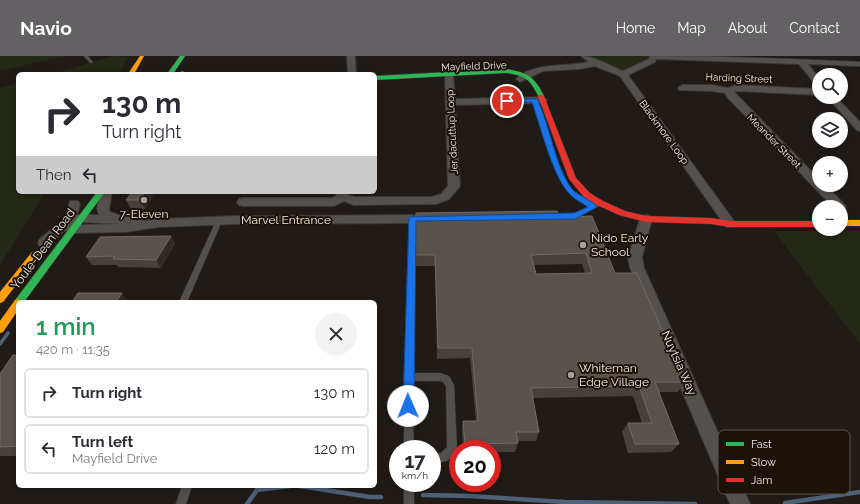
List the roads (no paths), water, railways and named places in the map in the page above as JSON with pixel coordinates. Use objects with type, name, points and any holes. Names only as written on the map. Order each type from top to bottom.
[{"type":"street","points":[[132,72],[142,56]]},
{"type":"street","points":[[171,72],[183,56]]},
{"type":"street","points":[[351,56],[352,72]]},
{"type":"street","points":[[585,56],[596,63],[623,74],[655,57],[860,64]]},
{"type":"street","points":[[183,72],[192,58]]},
{"type":"street","points":[[801,61],[812,74]]},
{"type":"street","points":[[524,77],[542,69],[579,67],[596,63]]},
{"type":"street","name":"Mayfield Drive","points":[[377,82],[510,71],[524,77]]},
{"type":"street","name":"Blackmore Loop","points":[[623,74],[730,224]]},
{"type":"street","name":"Mayfield Drive","points":[[377,78],[449,76]]},
{"type":"street","name":"Jer dacuttup Loop","points":[[342,194],[354,201],[432,201],[439,200],[446,196],[454,186],[449,76]]},
{"type":"street","points":[[524,77],[531,76],[536,83],[539,100],[556,160]]},
{"type":"street","name":"Harding Street","points":[[682,88],[712,88],[729,91],[736,88],[812,92]]},
{"type":"street","name":"Meander Street","points":[[729,91],[731,96],[832,200]]},
{"type":"street","points":[[450,102],[539,100]]},
{"type":"street","points":[[539,100],[572,179],[597,205]]},
{"type":"street","points":[[838,104],[860,128]]},
{"type":"street","points":[[564,180],[572,193],[597,205],[646,222],[711,221],[730,224],[812,224]]},
{"type":"street","name":"Youle-Dean Road","points":[[19,300],[74,223],[99,194]]},
{"type":"street","name":"Marvel Entrance","points":[[106,194],[103,210],[106,215],[159,223]]},
{"type":"street","points":[[235,220],[245,197],[334,202],[342,194]]},
{"type":"street","points":[[44,243],[60,228],[74,223],[76,201]]},
{"type":"street","name":"Youle-Dean Road","points":[[0,299],[76,201]]},
{"type":"street","name":"Meander Street","points":[[848,215],[858,223]]},
{"type":"street","name":"Marvel Entrance","points":[[74,223],[118,218]]},
{"type":"street","name":"Marvel Entrance","points":[[74,223],[125,228],[159,223],[235,220],[412,218]]},
{"type":"street","name":"Nuytsia Way","points":[[646,222],[635,257],[637,268],[718,454]]},
{"type":"street","name":"Youle-Dean Road","points":[[0,329],[16,305]]},
{"type":"street","name":"Nuytsia Way","points":[[736,494],[740,504]]},
{"type":"lane","points":[[86,56],[91,62]]},
{"type":"lane","points":[[545,216],[575,216],[597,205]]},
{"type":"lane","points":[[409,440],[408,377],[412,218],[426,218]]},
{"type":"lane","points":[[184,300],[220,221]]},
{"type":"lane","points":[[408,377],[440,377],[446,379],[450,385],[452,450],[441,458]]},
{"type":"lane","points":[[181,504],[186,488]]},
{"type":"lane","points":[[409,492],[409,504]]},
{"type":"waterway","points":[[0,344],[8,333]]},
{"type":"waterway","points":[[247,504],[257,490],[274,488]]},
{"type":"waterway","points":[[313,488],[370,497],[381,497]]},
{"type":"waterway","points":[[850,493],[860,492]]},
{"type":"waterway","points":[[785,503],[846,494]]},
{"type":"waterway","points":[[423,495],[470,496],[565,502],[695,504]]},
{"type":"place","name":"7-Eleven","points":[[144,200]]},
{"type":"place","name":"Nido Early School","points":[[583,245]]},
{"type":"place","name":"Whiteman Edge Village","points":[[571,375]]}]
